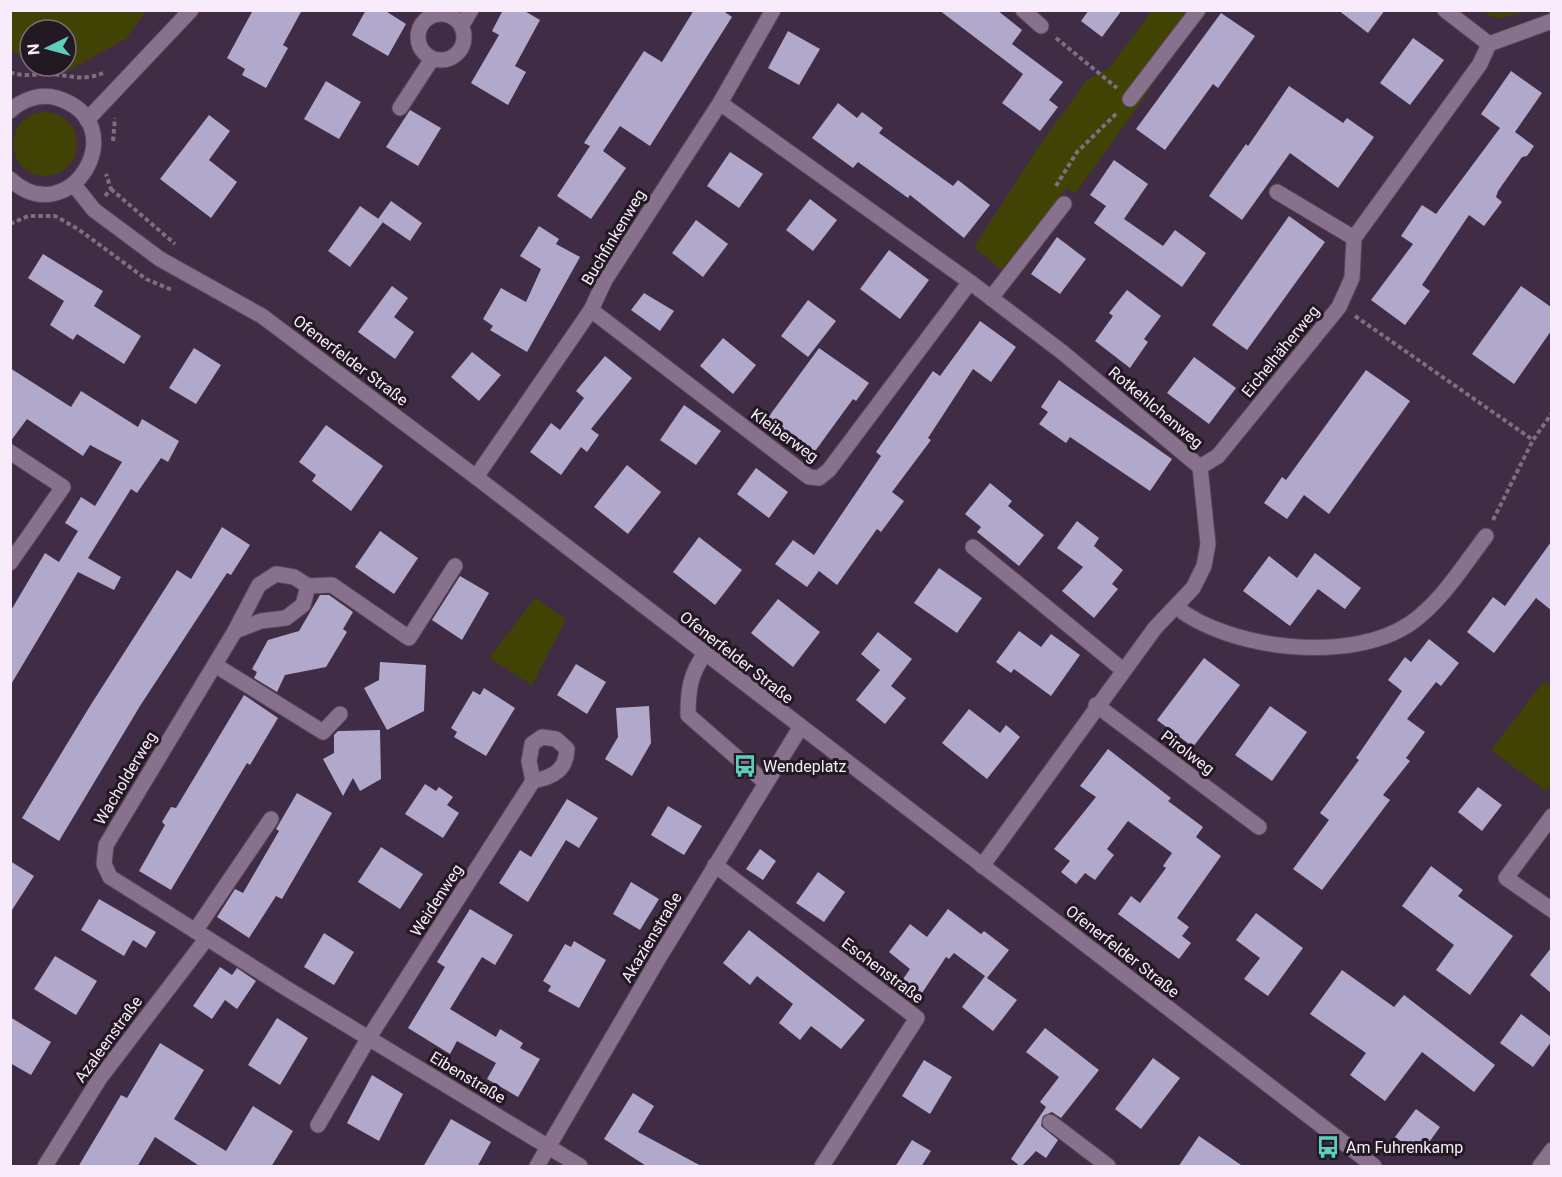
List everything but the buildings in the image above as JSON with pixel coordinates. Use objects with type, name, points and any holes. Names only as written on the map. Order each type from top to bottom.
[{"type":"street","points":[[87,120],[191,10]]},
{"type":"street","points":[[462,25],[471,10]]},
{"type":"street","name":"Buchfinkenweg","points":[[476,477],[591,310],[605,279],[720,103],[773,10]]},
{"type":"street","points":[[1023,10],[1041,26]]},
{"type":"street","points":[[1130,99],[1198,10]]},
{"type":"street","points":[[1445,10],[1489,44]]},
{"type":"street","points":[[450,14],[462,25],[465,33],[464,46],[453,58],[442,61],[432,59],[421,50],[417,39],[420,25],[430,15],[450,14]]},
{"type":"street","points":[[1277,192],[1354,238],[1479,64],[1489,44],[1551,21]]},
{"type":"street","points":[[400,108],[432,59]]},
{"type":"street","points":[[11,109],[38,96],[53,96],[67,101],[87,120],[93,134],[93,155],[84,175],[74,185],[49,194],[35,193],[11,181]]},
{"type":"street","name":"Rotkehlchenweg","points":[[720,103],[970,282],[1062,352],[1200,467],[1208,544],[1204,566],[1193,588],[1155,628],[1096,705],[982,866]]},
{"type":"street","name":"Ofenerfelder Straße","points":[[74,185],[94,210],[160,259],[262,316],[476,477],[1374,1167]]},
{"type":"street","points":[[991,298],[1064,204]]},
{"type":"street","name":"Eichelhäherweg","points":[[1200,467],[1218,456],[1339,307],[1352,278],[1354,238]]},
{"type":"street","name":"Kleiberweg","points":[[591,310],[809,477],[819,478],[829,470],[970,282]]},
{"type":"street","points":[[10,452],[63,487],[10,563]]},
{"type":"street","points":[[1176,607],[1214,630],[1256,642],[1318,648],[1364,643],[1410,624],[1443,594],[1486,536]]},
{"type":"street","points":[[974,547],[1123,670]]},
{"type":"street","name":"Wacholderweg","points":[[201,934],[117,883],[107,870],[104,856],[106,845],[215,665],[259,585],[276,574],[294,577],[308,586],[332,585],[409,638],[455,566]]},
{"type":"street","points":[[235,631],[261,621],[286,618],[303,606],[308,586]]},
{"type":"street","points":[[705,654],[694,667],[688,692],[688,715],[765,782]]},
{"type":"street","points":[[215,665],[323,732],[340,714]]},
{"type":"street","name":"Pirolweg","points":[[1096,705],[1259,827]]},
{"type":"street","name":"Akazienstraße","points":[[537,1167],[715,865],[800,728]]},
{"type":"street","name":"Weidenweg","points":[[369,1039],[533,781]]},
{"type":"street","points":[[1551,816],[1506,878],[1551,910]]},
{"type":"street","points":[[201,934],[270,819]]},
{"type":"street","name":"Eschenstraße","points":[[715,865],[917,1018],[822,1167]]},
{"type":"street","name":"Eibenstraße","points":[[201,934],[369,1039],[548,1146]]},
{"type":"street","name":"Azaleenstraße","points":[[45,1167],[100,1078],[201,934]]},
{"type":"street","points":[[318,1125],[369,1039]]},
{"type":"street","points":[[1050,1122],[1108,1167]]},
{"type":"street","points":[[548,1146],[580,1167]]},
{"type":"street","points":[[1540,1167],[1551,1150]]},
{"type":"path","points":[[1041,26],[1130,99],[1077,152],[1053,193],[1064,204]]},
{"type":"path","points":[[10,72],[22,76],[50,74],[81,79],[102,74],[109,68]]},
{"type":"path","points":[[1339,307],[1533,440]]},
{"type":"path","points":[[1486,536],[1533,440],[1551,413]]},
{"type":"shaded area","points":[[11,10],[146,11],[126,39],[78,65],[78,18],[18,18],[18,55],[11,52]]},
{"type":"shaded area","points":[[1481,10],[1527,11],[1498,19]]},
{"type":"shaded area","points":[[1152,11],[1196,11],[1143,83],[1151,88],[1075,194],[1067,188],[1004,272],[974,247],[1037,149],[1086,81],[1109,68]]},
{"type":"shaded area","points":[[45,112],[63,118],[71,126],[77,144],[71,162],[63,170],[45,176],[27,170],[19,162],[13,144],[19,126],[27,118]]},
{"type":"shaded area","points":[[535,598],[566,619],[532,685],[489,658]]},
{"type":"shaded area","points":[[1544,681],[1552,687],[1551,784],[1546,791],[1491,750]]},
{"type":"place","name":"Wendeplatz","points":[[745,766]]},
{"type":"place","name":"Am Fuhrenkamp","points":[[1328,1147]]}]
